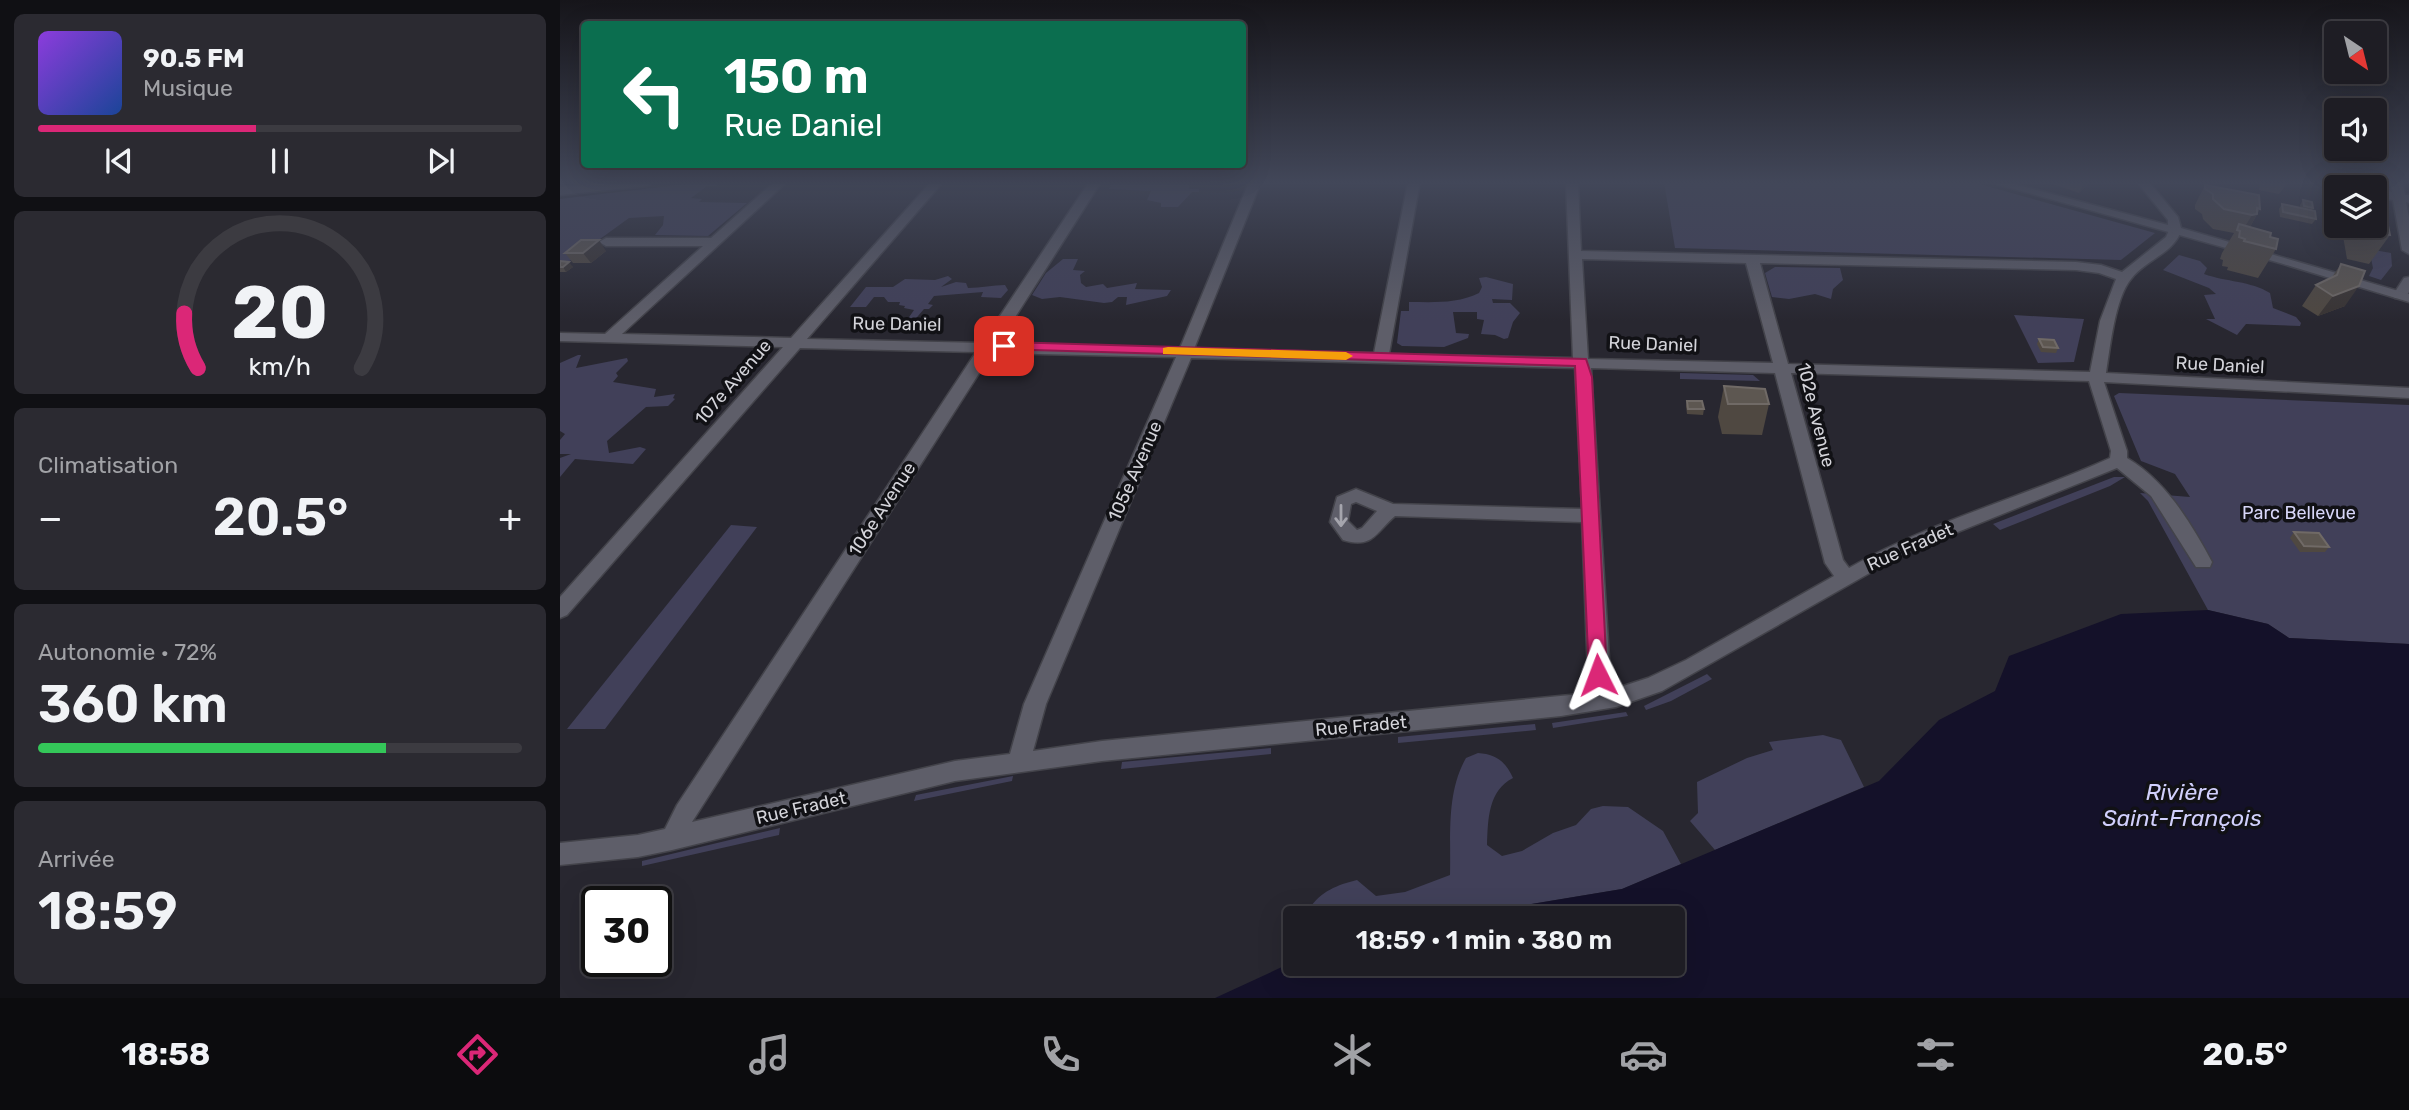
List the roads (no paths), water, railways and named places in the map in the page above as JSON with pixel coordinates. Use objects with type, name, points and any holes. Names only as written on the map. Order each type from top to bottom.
[{"type":"street","points":[[610,337],[731,229]]},
{"type":"street","name":"107e Avenue","points":[[560,610],[896,229]]},
{"type":"street","name":"106e Avenue","points":[[673,839],[685,813],[1065,229]]},
{"type":"street","name":"105e Avenue","points":[[1018,761],[1035,704],[1236,229]]},
{"type":"street","points":[[1381,357],[1405,229]]},
{"type":"street","points":[[1574,229],[1581,362],[1585,377],[1599,687],[1603,701]]},
{"type":"street","points":[[2166,229],[2321,270],[2404,297],[2409,281]]},
{"type":"street","points":[[2407,229],[2409,250]]},
{"type":"street","points":[[2175,231],[2172,239],[2124,277],[2107,321],[2096,377],[2097,392],[2119,452],[2118,461],[2140,473],[2153,485],[2203,562]]},
{"type":"street","points":[[606,242],[716,242]]},
{"type":"street","points":[[1575,255],[2076,266],[2101,269],[2124,277]]},
{"type":"street","name":"102e Avenue","points":[[1752,258],[1834,563],[1846,577]]},
{"type":"street","name":"Rue Daniel","points":[[561,337],[1781,367],[2096,377],[2409,393]]},
{"type":"street","name":"Rue Fradet","points":[[560,855],[620,850],[955,772],[1018,761],[1561,708],[1603,701],[1643,690],[1681,673],[1846,577],[1917,541],[2079,480],[2118,461]]},
{"type":"street","points":[[1391,510],[1590,516]]},
{"type":"water","name":"Rivière Saint-François","points":[[2208,610],[2268,624],[2289,638],[2409,644],[2409,998],[1215,998],[1283,967],[1283,976],[1685,976],[1685,906],[1519,906],[1622,889],[1879,781],[1939,720],[1995,691],[2009,656],[2121,614]]},
{"type":"park label","name":"Parc Bellevue","points":[[2299,513]]}]
